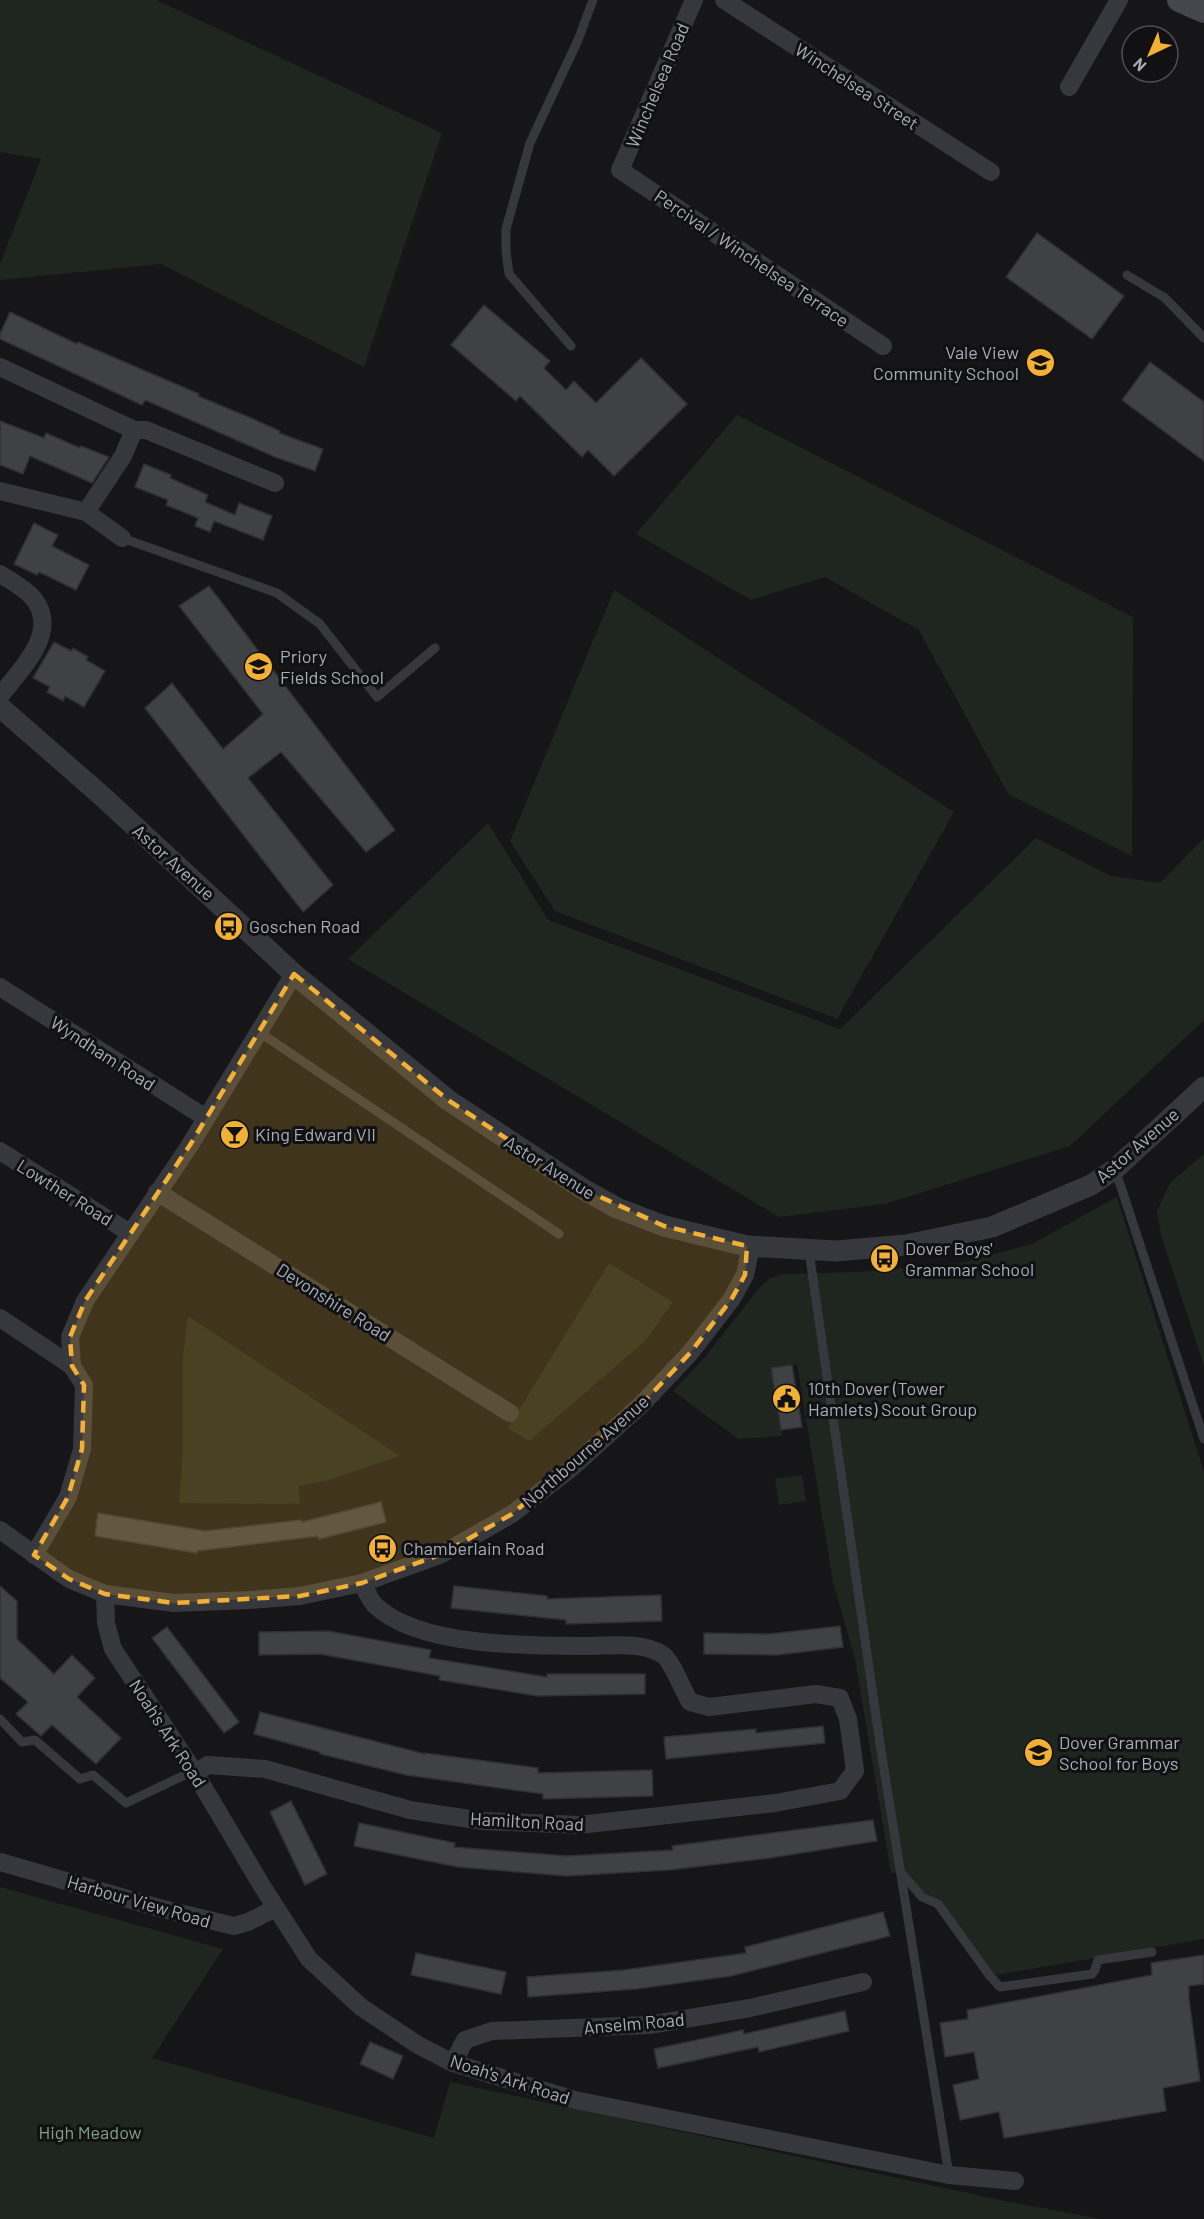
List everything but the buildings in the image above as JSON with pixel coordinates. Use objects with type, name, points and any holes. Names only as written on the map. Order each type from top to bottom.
[{"type":"main road","points":[[1179,0],[1204,11]]},
{"type":"street","name":"Winchelsea Road","points":[[620,170],[694,0]]},
{"type":"street","name":"Winchelsea Street","points":[[724,0],[991,172]]},
{"type":"street","points":[[1069,87],[1119,0]]},
{"type":"street","name":"Percival / Winchelsea Terrace","points":[[620,170],[884,346]]},
{"type":"street","points":[[0,367],[134,430],[146,430],[275,483]]},
{"type":"street","points":[[86,512],[123,456],[134,430]]},
{"type":"street","points":[[0,491],[86,512],[122,538]]},
{"type":"street","points":[[0,574],[33,599],[41,612],[43,624],[40,639],[33,653],[0,696]]},
{"type":"street","name":"Astor Avenue","points":[[0,707],[102,796],[294,974],[448,1100],[583,1189],[617,1208],[664,1226],[747,1246],[809,1251],[906,1245],[992,1227],[1091,1185],[1115,1168],[1204,1087]]},
{"type":"street","points":[[72,1366],[70,1336],[85,1301],[206,1118],[294,974]]},
{"type":"street","name":"Wyndham Road","points":[[0,987],[206,1118]]},
{"type":"street","name":"Lowther Road","points":[[0,1151],[130,1233]]},
{"type":"street","name":"Devonshire Road","points":[[157,1192],[510,1413]]},
{"type":"street","name":"Northbourne Avenue","points":[[0,1530],[69,1579],[105,1594],[174,1603],[300,1596],[363,1583],[442,1554],[512,1514],[569,1470],[642,1404],[690,1353],[731,1300],[745,1275],[749,1256],[747,1246]]},
{"type":"street","points":[[0,1318],[72,1366],[84,1385],[82,1449],[68,1497],[34,1555]]},
{"type":"street","name":"Hamilton Road","points":[[194,1772],[208,1765],[265,1769],[410,1810],[483,1821],[579,1825],[775,1803],[840,1791],[855,1771],[848,1719],[840,1698],[816,1694],[709,1707],[690,1702],[665,1655],[641,1646],[534,1646],[455,1638],[416,1628],[391,1617],[374,1605],[363,1583]]},
{"type":"street","name":"Noah's Ark Road","points":[[105,1594],[106,1623],[113,1649],[194,1772],[309,1959],[361,2007],[418,2045],[453,2063],[575,2100],[949,2175],[1015,2181]]},
{"type":"street","name":"Harbour View Road","points":[[0,1862],[159,1908],[234,1926],[248,1922],[276,1908]]},
{"type":"street","name":"Anselm Road","points":[[453,2063],[465,2040],[492,2031],[649,2025],[750,2008],[863,1982]]},
{"type":"lane","points":[[571,346],[509,274],[506,229],[530,144],[578,40],[593,0]]},
{"type":"lane","points":[[1127,275],[1165,298],[1204,338]]},
{"type":"lane","points":[[122,538],[277,592],[320,624],[376,697],[435,648]]},
{"type":"lane","points":[[259,1032],[559,1234]]},
{"type":"lane","points":[[1115,1168],[1204,1439]]},
{"type":"lane","points":[[809,1251],[882,1755],[949,2175]]},
{"type":"lane","points":[[0,1719],[22,1742],[35,1740],[80,1779],[93,1775],[126,1803],[194,1772]]},
{"type":"lane","points":[[901,1873],[922,1897],[938,1904],[1000,1987],[1092,1974],[1098,1960],[1152,1952]]},
{"type":"highlighted area","points":[[294,974],[448,1100],[583,1189],[664,1226],[747,1246],[745,1275],[731,1300],[690,1353],[642,1404],[512,1514],[442,1554],[362,1583],[300,1596],[174,1603],[105,1594],[69,1579],[34,1555],[68,1497],[82,1449],[84,1385],[72,1366],[70,1337],[85,1301],[190,1145]]},
{"type":"green space","points":[[0,0],[156,0],[442,133],[364,367],[161,264],[0,280],[0,264],[41,159],[0,152]]},
{"type":"green space","points":[[737,415],[1133,617],[1132,856],[1008,794],[919,630],[825,577],[751,600],[636,534]]},
{"type":"green space","points":[[614,590],[954,812],[837,1019],[555,911],[510,841]]},
{"type":"green space","points":[[488,823],[548,920],[840,1029],[1036,838],[1111,876],[1160,883],[1204,838],[1204,1020],[1070,1146],[885,1204],[779,1217],[348,959]]},
{"type":"green space","points":[[1204,1154],[1204,1366],[1161,1235],[1157,1211],[1170,1183]]},
{"type":"green space","name":"Dover Grammar School for Boys","points":[[1117,1197],[1204,1472],[1204,1939],[990,1976],[938,1904],[901,1873],[891,1873],[855,1659],[833,1582],[797,1364],[771,1369],[782,1436],[738,1439],[673,1391],[705,1357],[760,1287],[769,1279],[783,1274],[858,1272],[960,1263],[1032,1244]]},
{"type":"green space","points":[[609,1263],[673,1302],[645,1341],[529,1441],[508,1428]]},
{"type":"green space","points":[[188,1316],[400,1456],[326,1481],[299,1486],[300,1504],[179,1503],[183,1450],[183,1357]]},
{"type":"green space","points":[[802,1475],[806,1501],[779,1505],[775,1479]]},
{"type":"green space","name":"High Meadow","points":[[0,1887],[223,1949],[152,2058],[434,2138],[450,2082],[1005,2201],[1101,2219],[0,2219]]},
{"type":"place","name":"Vale View Community School","points":[[1040,362]]},
{"type":"place","name":"Priory Fields School","points":[[259,666]]},
{"type":"place","name":"Goschen Road","points":[[228,926]]},
{"type":"place","name":"King Edward VII","points":[[234,1134]]},
{"type":"place","name":"Dover Boys' Grammar School","points":[[884,1258]]},
{"type":"place","name":"10th Dover (Tower Hamlets) Scout Group","points":[[787,1398]]},
{"type":"place","name":"Chamberlain Road","points":[[382,1548]]},
{"type":"place","name":"Dover Grammar School for Boys","points":[[1038,1752]]}]
